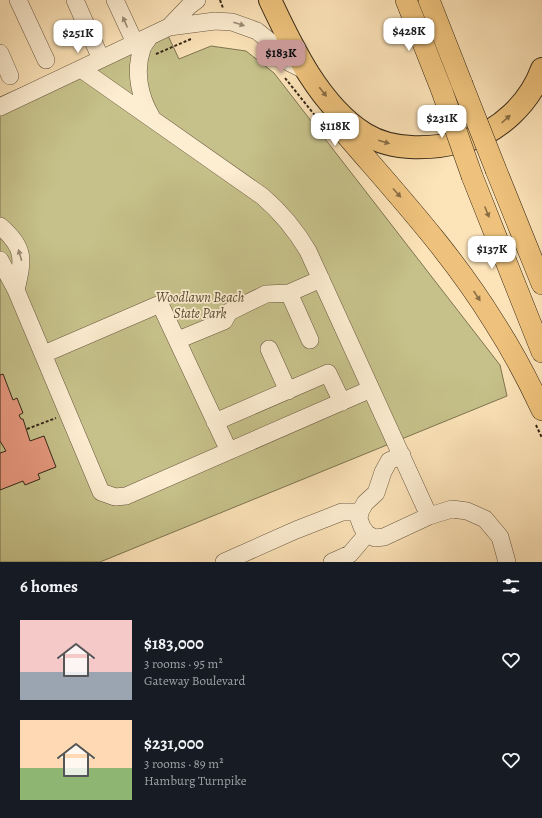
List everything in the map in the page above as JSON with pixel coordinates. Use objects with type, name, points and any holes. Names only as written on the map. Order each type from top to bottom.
[{"type":"highway","points":[[270,0],[307,71],[340,113],[365,134],[395,145],[445,146],[474,139],[497,127],[528,97],[538,80],[542,69]]},
{"type":"main road","points":[[406,0],[442,91],[472,176],[542,352]]},
{"type":"main road","points":[[429,0],[542,284]]},
{"type":"main road","points":[[340,113],[341,129],[412,211],[478,297],[507,344],[539,418]]},
{"type":"street","points":[[18,0],[46,60]]},
{"type":"street","points":[[74,0],[101,59]]},
{"type":"street","points":[[115,0],[135,44]]},
{"type":"street","points":[[169,27],[189,6],[197,0]]},
{"type":"street","points":[[0,107],[169,27],[224,20],[257,31],[271,41],[290,63],[307,71]]},
{"type":"street","points":[[150,36],[142,48],[139,64],[140,92],[143,102],[152,118]]},
{"type":"street","points":[[0,53],[10,76]]},
{"type":"street","points":[[82,69],[262,196],[284,215],[308,251],[429,516]]},
{"type":"street","points":[[0,226],[8,233],[22,257],[22,267],[16,290]]},
{"type":"street","points":[[0,260],[16,290],[44,354],[101,492],[115,497],[126,496],[372,389]]},
{"type":"street","points":[[178,340],[224,321],[230,312],[266,294],[289,293],[321,279]]},
{"type":"street","points":[[289,293],[310,340]]},
{"type":"street","points":[[44,354],[160,304],[229,451]]},
{"type":"street","points":[[269,350],[288,391]]},
{"type":"street","points":[[215,422],[328,373],[342,402]]},
{"type":"street","points":[[402,455],[389,461],[383,472],[376,494],[365,503],[360,512],[362,527],[367,534],[375,538],[384,537],[429,516],[452,509],[467,511],[485,519],[500,537],[507,562]]},
{"type":"street","points":[[224,562],[296,530],[342,512],[360,512]]},
{"type":"street","points":[[332,562],[350,554],[367,534]]},
{"type":"path","points":[[156,54],[194,38]]},
{"type":"path","points":[[284,75],[327,130]]},
{"type":"path","points":[[27,429],[68,413]]},
{"type":"path","points":[[539,418],[542,438]]},
{"type":"green space","name":"Woodlawn Beach State Park","points":[[163,25],[179,59],[211,46],[246,51],[274,73],[500,365],[507,396],[100,562],[0,562],[0,97]]},
{"type":"building","points":[[3,374],[13,400],[17,398],[23,413],[19,415],[21,419],[23,419],[30,441],[44,436],[56,467],[38,474],[40,479],[25,485],[23,481],[0,490],[0,453],[6,451],[0,441],[0,375]]}]
